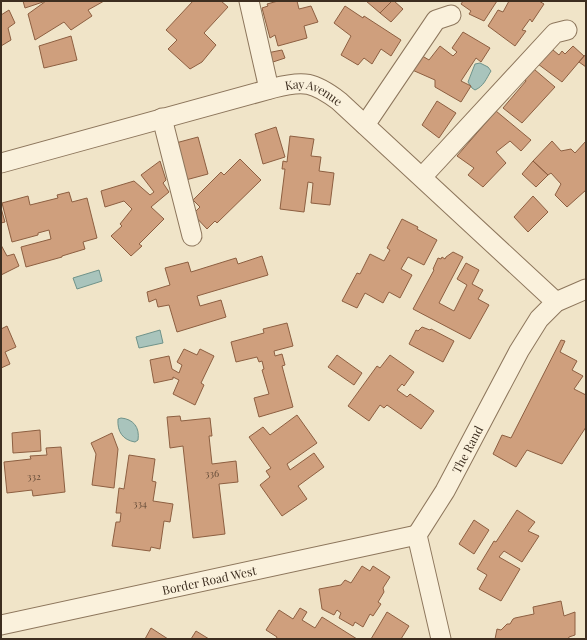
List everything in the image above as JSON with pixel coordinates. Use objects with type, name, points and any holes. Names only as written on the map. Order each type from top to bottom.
[{"type":"street","points":[[249,1],[269,89]]},
{"type":"street","points":[[365,125],[436,20],[451,15]]},
{"type":"street","points":[[422,178],[555,33],[567,30]]},
{"type":"street","name":"Kay Avenue","points":[[1,164],[269,89],[296,83],[313,85],[339,100],[556,302]]},
{"type":"street","points":[[162,118],[192,236]]},
{"type":"street","name":"The Rand","points":[[417,535],[445,491],[519,350],[539,319],[556,302],[586,289]]},
{"type":"street","points":[[417,535],[441,639]]},
{"type":"street","name":"Border Road West","points":[[1,625],[417,535]]},
{"type":"water","points":[[480,63],[488,67],[491,71],[483,84],[475,90],[468,82],[475,64]]},
{"type":"water","points":[[99,270],[102,281],[77,289],[73,278]]},
{"type":"water","points":[[160,330],[163,343],[139,348],[136,337]]},
{"type":"water","points":[[121,418],[129,420],[135,424],[138,431],[138,440],[135,442],[131,441],[122,435],[118,424],[118,419]]},
{"type":"building","points":[[23,1],[46,1],[25,8]]},
{"type":"building","points":[[46,1],[104,1],[88,10],[92,16],[71,30],[64,22],[35,40],[28,14]]},
{"type":"building","points":[[193,1],[221,1],[228,7],[204,33],[216,45],[202,62],[190,69],[168,49],[177,40],[166,30]]},
{"type":"building","points":[[278,1],[297,1],[299,9],[311,6],[318,22],[304,26],[307,38],[278,46],[275,35],[270,38],[262,8],[268,6],[267,4]]},
{"type":"building","points":[[366,1],[392,1],[380,13]]},
{"type":"building","points":[[392,1],[403,9],[391,22],[380,13]]},
{"type":"building","points":[[463,1],[497,1],[484,21],[469,14],[471,11],[461,4]]},
{"type":"building","points":[[509,1],[539,1],[544,4],[532,22],[530,19],[522,30],[526,31],[515,46],[488,26],[498,10],[503,12]]},
{"type":"building","points":[[345,6],[363,18],[364,16],[401,40],[391,56],[381,49],[372,64],[364,58],[358,65],[341,55],[351,36],[334,23]]},
{"type":"building","points":[[9,10],[15,23],[8,28],[11,40],[1,46],[1,15]]},
{"type":"building","points":[[463,32],[490,48],[481,62],[476,58],[461,81],[471,86],[461,102],[435,87],[435,80],[410,69],[419,54],[429,60],[440,46],[453,56],[457,52],[452,48]]},
{"type":"building","points":[[71,36],[77,60],[44,68],[39,46]]},
{"type":"building","points":[[547,45],[559,55],[562,51],[565,54],[573,46],[584,56],[562,82],[534,61]]},
{"type":"building","points":[[282,50],[285,58],[270,63],[267,53]]},
{"type":"building","points":[[586,54],[586,67],[579,62]]},
{"type":"building","points":[[528,64],[555,87],[522,123],[503,108],[526,81],[521,73]]},
{"type":"building","points":[[437,101],[456,113],[439,138],[422,125]]},
{"type":"building","points":[[496,111],[531,140],[521,151],[510,141],[496,152],[506,163],[483,187],[468,175],[474,168],[457,156]]},
{"type":"building","points":[[276,127],[285,157],[263,164],[255,134]]},
{"type":"building","points":[[290,136],[314,139],[311,156],[321,157],[319,171],[334,173],[330,205],[311,203],[313,183],[308,182],[304,212],[280,209],[285,169],[282,169],[283,161],[287,162]]},
{"type":"building","points":[[198,137],[208,174],[182,181],[172,144]]},
{"type":"building","points":[[552,141],[561,151],[571,149],[575,153],[586,141],[586,190],[567,207],[555,195],[561,184],[551,173],[548,175],[533,161]]},
{"type":"building","points":[[240,159],[261,180],[217,223],[215,221],[207,229],[193,214],[200,207],[193,200],[221,172],[224,175]]},
{"type":"building","points":[[160,161],[166,180],[163,183],[169,192],[151,207],[164,219],[139,244],[142,246],[131,256],[111,236],[122,226],[120,224],[132,209],[124,201],[105,207],[101,191],[134,181],[150,195],[154,192],[141,175]]},
{"type":"building","points":[[533,161],[548,175],[536,187],[522,174]]},
{"type":"building","points":[[69,192],[72,202],[87,198],[97,238],[83,242],[85,249],[26,267],[21,247],[51,239],[49,230],[38,233],[38,235],[12,242],[2,203],[28,196],[30,205],[58,198],[57,195]]},
{"type":"building","points":[[533,196],[548,212],[528,232],[514,217]]},
{"type":"building","points":[[1,208],[5,222],[1,223]]},
{"type":"building","points":[[402,219],[418,227],[417,229],[437,240],[424,265],[408,257],[401,269],[412,275],[400,298],[389,292],[383,303],[365,293],[357,308],[342,301],[357,273],[360,274],[370,254],[384,261],[390,250],[387,248]]},
{"type":"building","points":[[1,245],[7,256],[14,254],[19,266],[1,275]]},
{"type":"building","points":[[453,252],[463,257],[439,303],[454,311],[467,285],[457,279],[466,263],[479,270],[472,284],[483,290],[478,299],[489,305],[470,339],[413,309],[434,270],[433,269],[438,258],[441,259],[442,257],[445,259]]},
{"type":"building","points":[[262,256],[268,275],[197,296],[200,306],[221,300],[226,317],[177,332],[169,305],[158,307],[156,299],[149,302],[147,292],[170,285],[165,268],[188,262],[191,272],[236,258],[238,264]]},
{"type":"building","points":[[287,323],[293,346],[274,351],[275,356],[282,354],[285,365],[282,366],[293,407],[259,417],[254,398],[269,394],[262,370],[264,369],[262,361],[259,362],[257,357],[236,362],[231,342],[264,333],[263,329]]},
{"type":"building","points":[[7,326],[16,347],[5,352],[10,364],[1,368],[1,329]]},
{"type":"building","points":[[422,327],[431,329],[454,341],[443,362],[409,344],[416,330],[418,331]]},
{"type":"building","points":[[561,340],[565,341],[560,352],[577,361],[572,370],[583,376],[574,389],[586,395],[586,427],[562,464],[527,450],[516,467],[493,454],[502,435],[511,438]]},
{"type":"building","points":[[184,349],[197,355],[200,349],[214,356],[201,383],[204,385],[195,405],[173,394],[179,380],[173,377],[173,379],[154,383],[150,360],[169,356],[172,369],[179,373],[182,365],[177,362]]},
{"type":"building","points":[[337,355],[362,373],[354,385],[328,367]]},
{"type":"building","points":[[390,355],[414,372],[404,386],[402,384],[397,390],[407,397],[410,394],[434,411],[421,429],[387,405],[384,408],[380,405],[369,421],[348,406],[377,366],[380,368]]},
{"type":"building","points":[[297,415],[317,443],[287,464],[290,470],[314,453],[324,467],[298,486],[307,499],[282,516],[260,485],[270,477],[266,471],[271,468],[249,437],[263,427],[270,435]]},
{"type":"building","points":[[180,416],[181,421],[210,418],[212,436],[209,436],[212,464],[236,461],[238,482],[219,484],[225,534],[193,538],[183,446],[170,448],[167,417]]},
{"type":"building","points":[[40,430],[41,451],[13,453],[12,433]]},
{"type":"building","points":[[112,433],[118,449],[114,488],[92,485],[96,454],[91,443]]},
{"type":"building","points":[[61,447],[65,492],[33,496],[32,490],[7,493],[4,462],[31,459],[30,456],[47,455],[46,448]]},
{"type":"building","points":[[129,455],[155,459],[152,481],[156,482],[153,501],[173,504],[170,522],[164,521],[160,549],[151,547],[150,551],[112,546],[116,522],[120,522],[121,513],[116,513],[119,488],[124,489]]},
{"type":"building","points":[[517,510],[535,522],[528,531],[539,536],[522,562],[504,551],[499,557],[520,569],[501,601],[479,589],[487,575],[477,569],[494,541],[496,542]]},
{"type":"building","points":[[474,520],[489,530],[474,554],[459,544]]},
{"type":"building","points":[[362,566],[370,571],[373,566],[390,577],[383,588],[384,592],[378,602],[381,604],[373,616],[370,614],[363,627],[355,622],[353,626],[339,618],[341,613],[337,610],[334,615],[322,609],[319,589],[341,585],[345,580],[351,583]]},
{"type":"building","points":[[561,601],[564,616],[575,612],[575,635],[569,637],[568,639],[495,639],[497,629],[501,630],[507,624],[510,624],[515,618],[534,614],[533,607]]},
{"type":"building","points":[[300,608],[307,612],[302,620],[315,628],[322,617],[357,639],[276,639],[277,637],[266,630],[279,610],[293,619]]},
{"type":"building","points":[[387,612],[409,626],[401,639],[371,639]]},
{"type":"building","points":[[151,628],[168,639],[145,639]]},
{"type":"building","points":[[196,631],[209,639],[191,639]]}]
